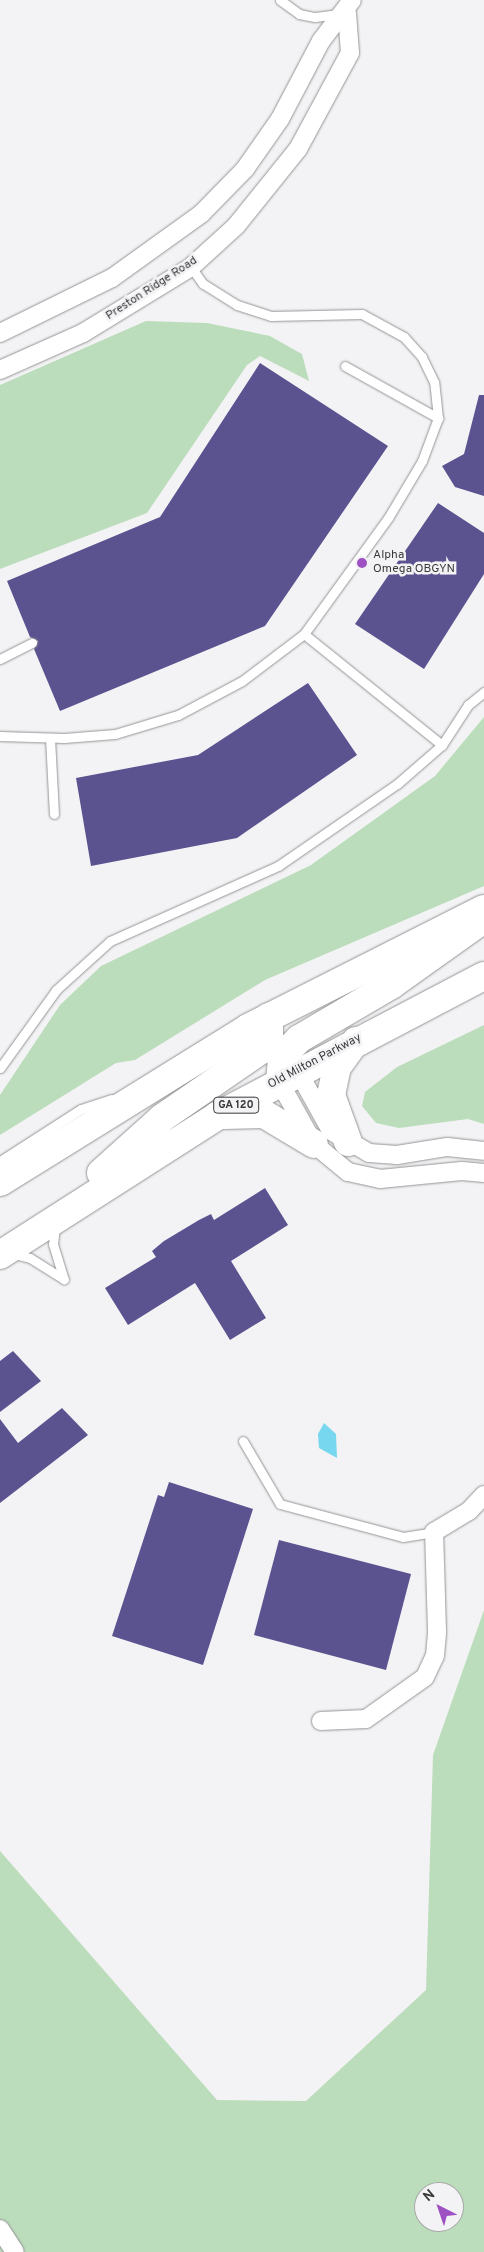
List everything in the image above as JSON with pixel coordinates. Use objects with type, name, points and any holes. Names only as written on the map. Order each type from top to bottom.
[{"type":"highway","name":"Old Milton Parkway","points":[[2,1254],[79,1202],[217,1116],[274,1049],[484,909]]},
{"type":"highway","points":[[79,1202],[108,1165],[162,1118],[450,945],[484,916]]},
{"type":"highway","name":"Old Milton Parkway","points":[[0,1182],[143,1090],[274,1049],[357,1039],[484,976]]},
{"type":"highway","points":[[348,1142],[333,1108],[332,1082],[357,1039]]},
{"type":"highway","points":[[217,1116],[264,1114],[314,1144]]},
{"type":"street","name":"Preston Ridge Road","points":[[0,370],[83,333],[191,267],[248,213],[298,150],[350,53],[350,6]]},
{"type":"street","points":[[0,333],[112,278],[201,214],[245,170],[280,120],[320,41],[350,6]]},
{"type":"street","points":[[274,1049],[331,1131],[369,1153],[397,1155],[447,1147],[484,1151]]},
{"type":"street","points":[[274,1049],[314,1144],[339,1167],[367,1177],[484,1173]]},
{"type":"street","points":[[322,1721],[366,1719],[425,1677],[435,1656],[437,1631],[434,1532],[469,1511],[484,1495]]},
{"type":"street","points":[[0,2229],[14,2252]]},
{"type":"lane","points":[[280,0],[299,14],[315,18],[350,6]]},
{"type":"lane","points":[[0,736],[50,738],[115,734],[178,715],[242,681],[304,634],[388,518],[422,461],[438,418],[434,382],[422,357],[385,322],[362,314],[271,316],[237,305],[203,284],[191,267]]},
{"type":"lane","points":[[345,366],[438,418]]},
{"type":"lane","points":[[304,634],[442,745]]},
{"type":"lane","points":[[0,659],[32,643]]},
{"type":"lane","points":[[0,1068],[56,990],[110,942],[278,866],[397,784],[442,745],[468,705],[484,692]]},
{"type":"lane","points":[[50,738],[54,814]]},
{"type":"lane","points":[[0,1161],[81,1109],[143,1090]]},
{"type":"lane","points":[[2,1254],[27,1256],[64,1279],[52,1244],[56,1217]]},
{"type":"lane","points":[[243,1440],[280,1504],[403,1537],[434,1532]]},
{"type":"green space","points":[[146,321],[207,323],[270,336],[302,354],[309,381],[260,356],[247,365],[147,513],[0,569],[0,385]]},
{"type":"green space","points":[[484,717],[484,886],[265,980],[135,1060],[116,1063],[0,1135],[0,1095],[60,1005],[101,966],[311,865],[435,776]]},
{"type":"green space","points":[[484,1025],[484,1124],[468,1119],[399,1128],[376,1123],[362,1106],[365,1092],[397,1067]]},
{"type":"green space","points":[[484,1610],[484,2252],[0,2252],[0,1851],[217,2100],[306,2101],[426,1990],[433,1755]]},
{"type":"water","points":[[324,1423],[336,1434],[337,1458],[319,1448],[318,1434]]},
{"type":"building","points":[[260,363],[388,446],[265,626],[60,711],[34,649],[38,641],[30,637],[7,581],[160,517]]},
{"type":"building","points":[[479,395],[484,395],[484,496],[455,487],[442,466],[464,454]]},
{"type":"building","points":[[438,503],[484,533],[484,574],[424,669],[355,624]]},
{"type":"building","points":[[308,683],[357,755],[237,838],[91,866],[76,778],[198,755]]},
{"type":"building","points":[[265,1188],[288,1225],[231,1261],[266,1318],[230,1340],[195,1283],[128,1325],[105,1288],[156,1257],[152,1251],[164,1241],[211,1214],[214,1220]]},
{"type":"building","points":[[13,1351],[41,1381],[0,1412],[0,1361]]},
{"type":"building","points":[[62,1408],[88,1435],[0,1503],[0,1419],[18,1443]]},
{"type":"building","points":[[169,1482],[253,1509],[203,1665],[112,1636],[158,1495],[164,1497]]},
{"type":"building","points":[[279,1540],[411,1574],[386,1670],[254,1635]]},
{"type":"place","name":"Alpha Omega OBGYN","points":[[362,563]]}]
